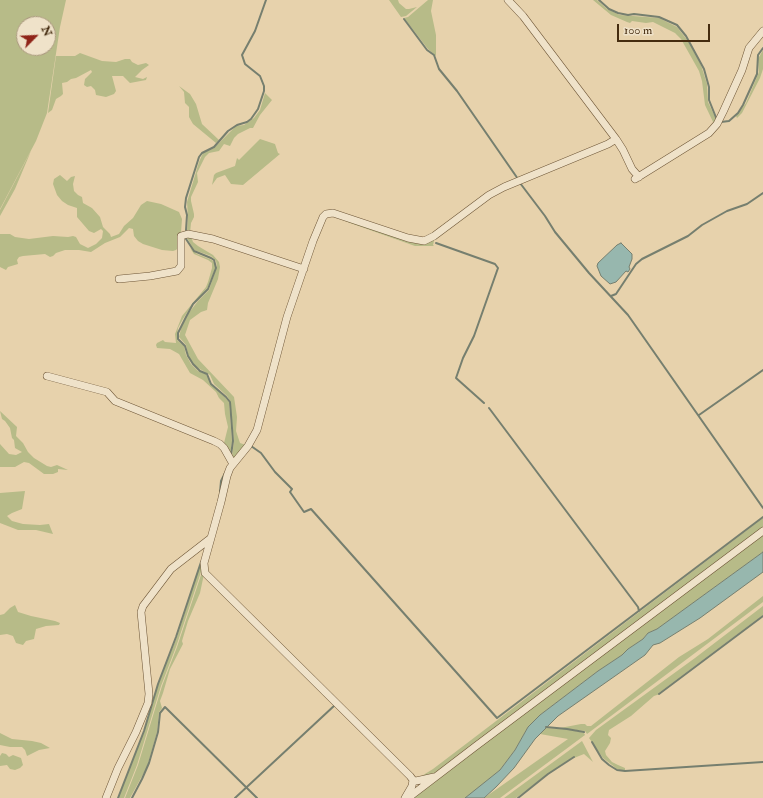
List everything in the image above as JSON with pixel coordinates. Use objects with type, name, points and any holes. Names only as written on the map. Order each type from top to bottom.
[{"type":"street","points":[[508,0],[528,22],[616,139],[637,178],[709,133],[717,124],[736,84],[749,48],[763,31]]},
{"type":"street","points":[[436,777],[416,781],[413,780],[256,622],[205,573],[204,563],[222,502],[227,476],[233,464],[248,446],[257,430],[288,317],[320,222],[326,214],[333,213],[408,238],[424,240],[434,236],[499,189],[608,144],[616,139]]},
{"type":"street","points":[[119,279],[172,272],[180,269],[182,260],[181,236],[184,234],[213,239],[304,268]]},
{"type":"street","points":[[47,376],[107,392],[115,401],[214,441],[224,448],[233,464]]},
{"type":"street","points":[[408,798],[763,531]]},
{"type":"street","points":[[106,798],[148,703],[149,694],[141,612],[143,606],[171,568],[211,538]]},
{"type":"street","points":[[405,798],[412,786],[413,780]]},
{"type":"green space","points":[[0,0],[66,0],[56,53],[56,16],[16,16],[16,56],[56,56],[47,113],[36,141],[0,209]]},
{"type":"green space","points":[[389,0],[398,0],[399,3],[406,9],[417,7],[406,16],[401,17]]},
{"type":"green space","points":[[428,0],[433,0],[431,11],[436,35],[436,56],[428,49],[404,18],[408,17]]},
{"type":"green space","points":[[593,0],[597,0],[607,9],[620,15],[659,18],[677,27],[688,41],[701,65],[707,84],[708,102],[717,121],[714,124],[705,105],[702,81],[699,71],[681,39],[675,33],[653,22],[646,23],[632,21],[630,23],[611,15]]},
{"type":"green space","points":[[763,50],[763,69],[760,78],[742,113],[737,118],[736,116],[746,103],[759,72],[758,59]]},
{"type":"green space","points":[[80,53],[102,61],[116,62],[130,59],[138,65],[146,63],[149,65],[135,77],[143,79],[147,77],[146,80],[130,83],[123,76],[112,76],[116,91],[114,94],[106,97],[96,95],[95,90],[91,86],[87,87],[84,85],[85,79],[92,72],[91,70],[62,83],[63,94],[56,99],[52,110],[48,113],[56,56],[75,56]]},
{"type":"green space","points":[[179,86],[190,94],[196,104],[202,124],[219,140],[216,143],[193,124],[189,117],[189,107],[185,103],[184,92]]},
{"type":"green space","points":[[265,93],[272,100],[260,115],[253,128],[238,134],[230,146],[224,144],[219,151],[209,153],[205,157],[197,173],[198,182],[191,197],[194,217],[191,223],[190,233],[187,232],[187,202],[203,153],[214,148],[236,126],[244,125],[254,118],[260,110]]},
{"type":"green space","points":[[260,139],[275,144],[278,153],[280,154],[243,185],[231,184],[225,175],[217,178],[212,185],[214,175],[216,173],[235,166],[237,158],[239,160]]},
{"type":"green space","points":[[31,151],[15,189],[0,216],[0,210]]},
{"type":"green space","points":[[60,175],[67,181],[71,177],[75,176],[73,184],[74,191],[82,197],[83,203],[92,208],[100,217],[103,227],[111,237],[119,234],[124,226],[133,218],[141,205],[147,201],[161,204],[179,212],[182,219],[180,246],[173,251],[162,250],[143,244],[134,236],[133,229],[129,228],[120,237],[105,243],[91,252],[65,250],[50,257],[45,254],[23,256],[19,257],[17,260],[18,264],[8,267],[6,270],[0,267],[0,234],[10,234],[15,237],[29,239],[53,236],[73,236],[76,237],[80,244],[88,248],[96,244],[102,238],[103,231],[101,229],[94,233],[89,231],[77,217],[77,208],[68,205],[57,195],[53,184],[54,179]]},
{"type":"green space","points":[[331,215],[419,244],[425,243],[432,239],[434,241],[434,246],[415,246]]},
{"type":"green space","points":[[187,235],[191,236],[193,242],[213,255],[219,262],[220,267],[218,279],[208,303],[207,310],[201,312],[190,320],[185,335],[198,359],[234,397],[237,417],[236,431],[240,443],[246,445],[235,460],[232,457],[234,441],[230,401],[227,396],[214,384],[210,375],[195,366],[189,358],[186,345],[179,337],[188,314],[209,290],[217,266],[216,261],[211,256],[194,250],[187,238]]},
{"type":"green space","points":[[190,248],[197,254],[212,260],[215,264],[215,269],[208,287],[192,305],[178,328],[177,340],[184,346],[186,355],[191,364],[198,371],[206,374],[212,385],[229,402],[232,442],[230,455],[224,443],[228,427],[224,403],[216,392],[203,380],[190,373],[179,354],[170,349],[157,348],[156,345],[163,340],[165,342],[176,343],[175,334],[182,316],[206,287],[208,282],[212,263],[194,254]]},
{"type":"green space","points":[[0,411],[17,427],[16,436],[34,458],[47,466],[51,467],[57,465],[68,470],[58,469],[58,472],[53,474],[44,474],[29,463],[24,462],[15,467],[0,467],[0,444],[9,454],[16,455],[22,452],[15,448],[10,428],[2,419]]},
{"type":"green space","points":[[25,491],[22,509],[7,516],[12,521],[23,524],[49,524],[53,534],[36,530],[18,530],[0,523],[0,493]]},
{"type":"green space","points":[[763,518],[763,528],[434,774],[420,777],[433,769]]},
{"type":"green space","points":[[763,533],[763,552],[657,629],[648,633],[643,639],[622,655],[598,671],[540,715],[528,727],[515,750],[500,770],[472,793],[465,798],[411,798]]},
{"type":"green space","points":[[206,547],[204,563],[176,647],[161,686],[137,765],[124,798],[118,798],[144,731],[158,684],[177,637]]},
{"type":"green space","points":[[202,572],[204,574],[200,593],[188,621],[182,641],[183,644],[170,669],[160,701],[162,708],[159,712],[157,732],[147,767],[130,798],[125,798],[138,765],[162,686],[177,647]]},
{"type":"green space","points":[[763,596],[763,602],[587,734],[585,731],[560,728],[581,724],[591,726],[679,657],[708,639]]},
{"type":"green space","points":[[15,605],[18,612],[60,623],[59,625],[46,626],[36,629],[34,639],[26,641],[23,645],[16,643],[13,636],[7,634],[0,635],[0,615],[4,614]]},
{"type":"green space","points":[[763,606],[763,615],[659,693],[660,694],[654,696],[631,716],[609,730],[608,735],[611,738],[605,751],[606,755],[612,762],[625,768],[625,771],[617,769],[603,758],[589,738],[596,730],[695,658]]},
{"type":"green space","points":[[546,728],[567,729],[584,733],[585,735],[500,798],[484,798],[568,739],[540,734]]},
{"type":"green space","points":[[0,733],[12,739],[41,743],[50,748],[39,750],[27,756],[22,747],[0,745]]},
{"type":"green space","points":[[582,741],[593,762],[584,754],[574,758],[573,757],[516,798],[504,798]]},
{"type":"green space","points":[[2,753],[9,757],[13,755],[21,758],[23,765],[15,770],[10,769],[7,765],[0,766],[0,756]]},
{"type":"water","points":[[621,243],[632,254],[629,267],[630,269],[628,272],[626,271],[616,282],[610,284],[601,276],[597,266],[598,263]]},
{"type":"water","points":[[763,552],[763,572],[700,618],[660,643],[653,645],[645,655],[558,716],[535,739],[514,768],[484,798],[465,798],[500,770],[515,750],[528,727],[540,715],[598,671],[622,655],[643,639],[648,633],[657,629]]},
{"type":"waterway","points":[[186,230],[186,198],[199,157],[202,153],[214,147],[228,131],[251,119],[258,109],[264,91],[264,86],[260,76],[245,64],[242,55],[255,31],[266,0]]},
{"type":"waterway","points":[[599,0],[609,9],[618,13],[659,17],[677,25],[686,36],[704,69],[709,87],[709,100],[717,120]]},
{"type":"waterway","points":[[404,19],[427,50],[434,55],[439,69],[457,91],[518,179]]},
{"type":"waterway","points":[[721,122],[729,121],[738,113],[743,105],[757,74],[758,55],[763,48]]},
{"type":"waterway","points":[[520,183],[555,232],[589,273],[628,315],[763,508]]},
{"type":"waterway","points":[[611,296],[616,294],[636,264],[642,259],[688,236],[702,225],[727,211],[747,204],[763,193]]},
{"type":"waterway","points":[[186,239],[194,251],[214,260],[216,268],[208,289],[193,304],[186,317],[178,333],[178,339],[185,346],[188,356],[193,364],[200,371],[207,374],[211,384],[230,402],[233,441],[231,455]]},
{"type":"waterway","points":[[436,243],[495,264],[498,268],[474,336],[463,358],[456,378],[484,403]]},
{"type":"waterway","points":[[699,415],[763,370]]},
{"type":"waterway","points":[[489,408],[638,607],[639,611]]},
{"type":"waterway","points":[[251,446],[261,453],[275,472],[292,489],[290,492],[304,512],[311,509],[497,718],[763,517]]},
{"type":"waterway","points":[[220,492],[221,481],[225,473]]},
{"type":"waterway","points":[[118,798],[144,731],[158,684],[176,637],[201,562]]},
{"type":"waterway","points":[[659,694],[763,616]]},
{"type":"waterway","points":[[235,798],[335,705]]},
{"type":"waterway","points":[[132,798],[149,763],[158,732],[160,713],[165,707],[257,798]]},
{"type":"waterway","points":[[546,727],[584,732]]},
{"type":"waterway","points":[[592,742],[602,759],[617,770],[625,771],[763,762]]},
{"type":"waterway","points":[[518,798],[548,774],[574,757]]}]
